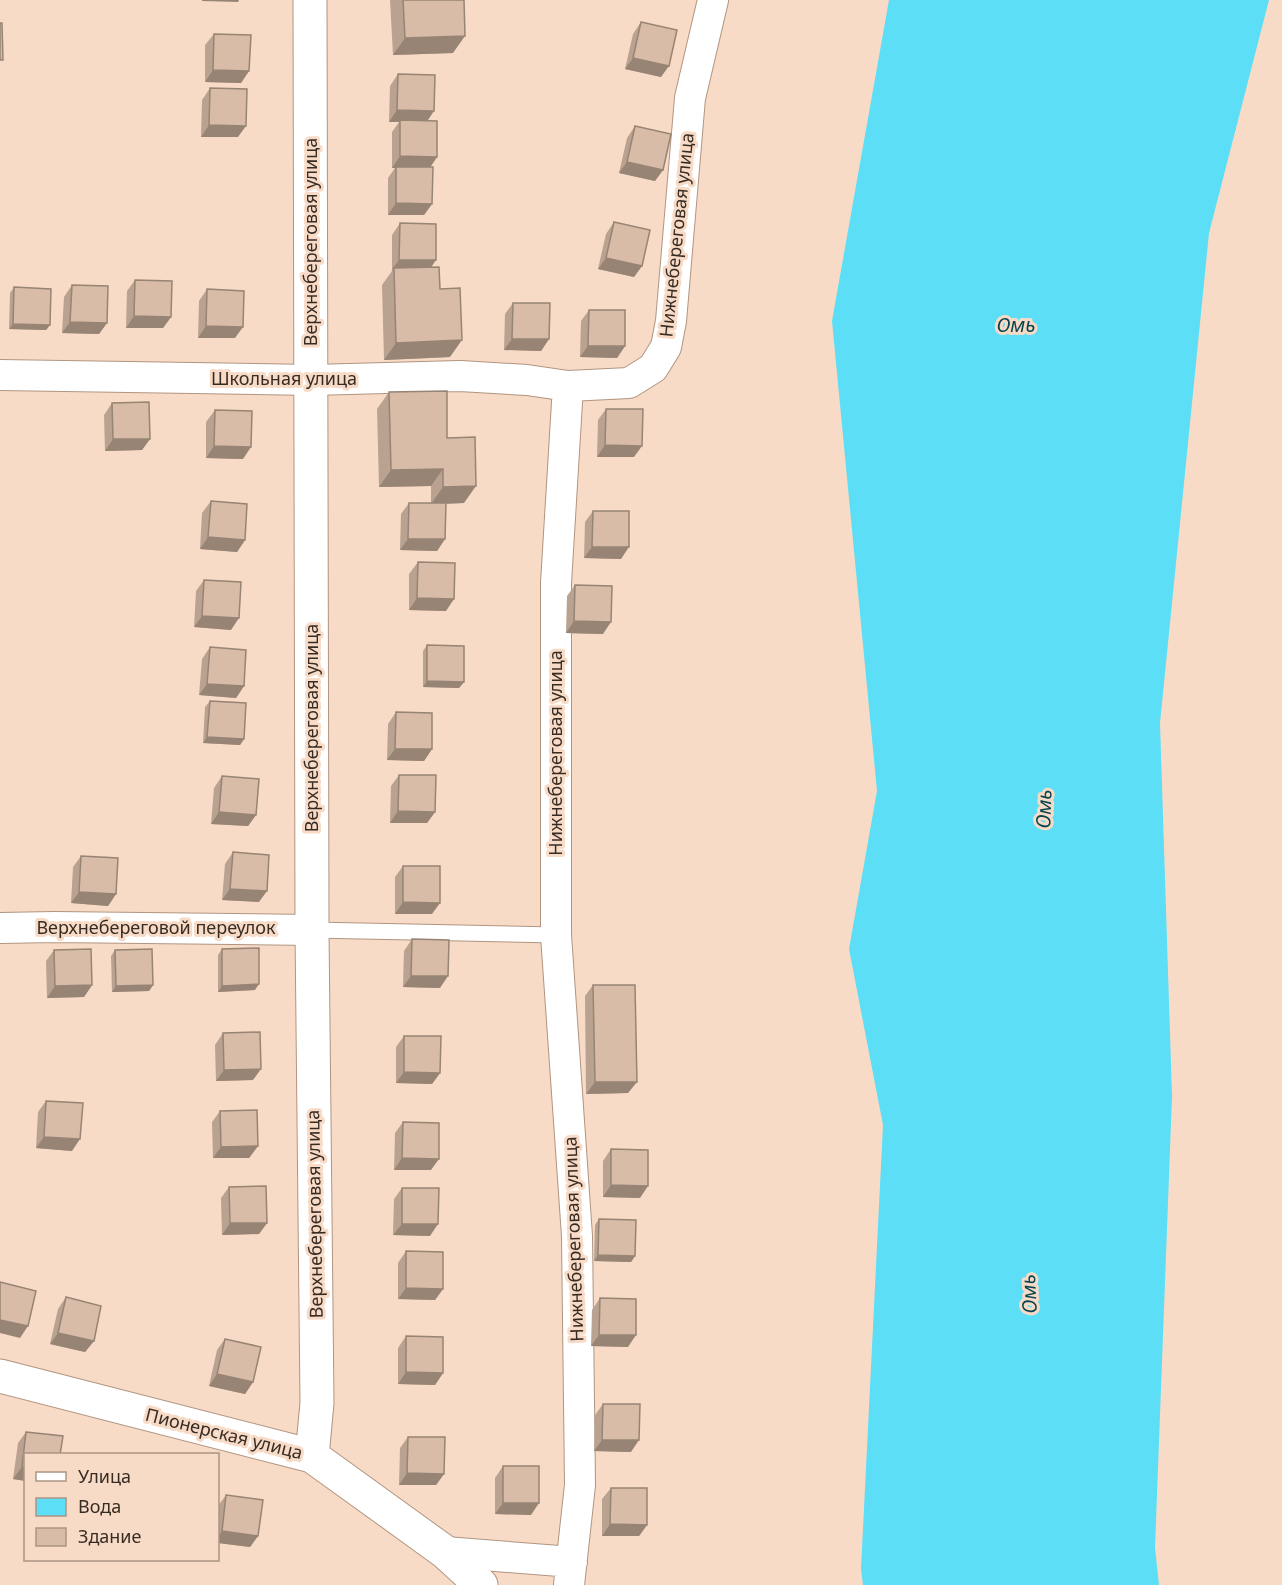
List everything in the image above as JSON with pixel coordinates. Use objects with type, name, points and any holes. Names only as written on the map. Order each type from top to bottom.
[{"type":"street","name":"Верхнебереговая улица","points":[[310,0],[312,930],[317,1403],[312,1456]]},
{"type":"street","name":"Нижнебереговая улица","points":[[571,1574],[580,1485],[578,1236],[556,935],[556,583],[568,386],[629,383],[653,368],[666,346],[671,321],[690,98],[713,0]]},
{"type":"street","name":"Школьная улица","points":[[0,375],[312,380],[460,376],[527,380],[568,386]]},
{"type":"street","name":"Верхнебереговой переулок","points":[[0,928],[312,930]]},
{"type":"street","name":"Пионерская улица","points":[[0,1376],[312,1456],[445,1552],[481,1585]]},
{"type":"street","points":[[445,1552],[571,1574]]},
{"type":"lane","points":[[312,930],[556,935]]},
{"type":"water","name":"Омь","points":[[889,0],[1269,0],[1209,233],[1160,723],[1172,1096],[1155,1548],[1159,1585],[863,1585],[861,1569],[883,1125],[849,949],[877,791],[832,321]]},
{"type":"building","points":[[403,0],[464,0],[465,36],[405,38]]},
{"type":"building","points":[[641,22],[677,30],[669,66],[633,58]]},
{"type":"building","points":[[0,23],[2,23],[3,60],[0,60]]},
{"type":"building","points":[[214,34],[251,35],[249,71],[213,70]]},
{"type":"building","points":[[398,74],[435,75],[434,111],[397,110]]},
{"type":"building","points":[[210,88],[247,89],[246,126],[209,125]]},
{"type":"building","points":[[400,120],[437,121],[437,157],[400,156]]},
{"type":"building","points":[[635,126],[671,134],[663,170],[627,162]]},
{"type":"building","points":[[396,167],[433,167],[432,204],[396,203]]},
{"type":"building","points":[[614,222],[650,230],[642,266],[606,258]]},
{"type":"building","points":[[400,223],[436,224],[436,260],[399,260]]},
{"type":"building","points":[[439,267],[440,289],[460,288],[462,340],[396,343],[394,268]]},
{"type":"building","points":[[135,280],[172,281],[171,317],[134,316]]},
{"type":"building","points":[[72,285],[108,286],[107,323],[70,322]]},
{"type":"building","points":[[14,287],[51,289],[50,325],[13,324]]},
{"type":"building","points":[[207,289],[244,291],[243,327],[206,326]]},
{"type":"building","points":[[513,303],[550,303],[549,339],[512,339]]},
{"type":"building","points":[[589,310],[625,310],[625,346],[588,346]]},
{"type":"building","points":[[447,391],[447,438],[475,437],[476,486],[443,487],[443,469],[391,470],[389,392]]},
{"type":"building","points":[[149,402],[150,439],[113,439],[112,403]]},
{"type":"building","points":[[606,409],[643,409],[642,446],[605,445]]},
{"type":"building","points":[[215,410],[252,411],[251,447],[214,446]]},
{"type":"building","points":[[211,501],[247,504],[245,540],[208,537]]},
{"type":"building","points":[[409,503],[446,503],[445,539],[408,539]]},
{"type":"building","points":[[593,511],[629,511],[629,547],[592,547]]},
{"type":"building","points":[[418,562],[455,563],[454,599],[417,598]]},
{"type":"building","points":[[204,580],[241,582],[239,618],[202,616]]},
{"type":"building","points":[[575,585],[612,586],[611,622],[574,621]]},
{"type":"building","points":[[427,645],[464,646],[464,682],[427,681]]},
{"type":"building","points":[[210,647],[246,650],[244,686],[207,684]]},
{"type":"building","points":[[210,701],[246,703],[244,739],[207,737]]},
{"type":"building","points":[[396,712],[432,713],[432,749],[395,749]]},
{"type":"building","points":[[399,775],[436,775],[435,812],[398,811]]},
{"type":"building","points":[[222,776],[259,779],[256,815],[219,812]]},
{"type":"building","points":[[233,852],[269,855],[267,891],[230,889]]},
{"type":"building","points":[[81,856],[118,858],[116,894],[79,892]]},
{"type":"building","points":[[403,866],[440,866],[440,903],[403,902]]},
{"type":"building","points":[[412,939],[449,940],[448,976],[411,976]]},
{"type":"building","points":[[259,948],[259,984],[222,986],[222,949]]},
{"type":"building","points":[[91,949],[92,985],[55,986],[54,950]]},
{"type":"building","points":[[152,949],[153,985],[116,986],[115,950]]},
{"type":"building","points":[[593,985],[635,985],[637,1082],[595,1082]]},
{"type":"building","points":[[260,1032],[261,1069],[224,1070],[223,1033]]},
{"type":"building","points":[[404,1036],[441,1036],[440,1073],[404,1072]]},
{"type":"building","points":[[46,1101],[83,1103],[80,1139],[44,1137]]},
{"type":"building","points":[[257,1110],[258,1146],[221,1147],[220,1111]]},
{"type":"building","points":[[403,1122],[439,1123],[439,1159],[402,1158]]},
{"type":"building","points":[[611,1149],[648,1150],[648,1186],[611,1185]]},
{"type":"building","points":[[266,1186],[267,1223],[230,1223],[229,1187]]},
{"type":"building","points":[[402,1188],[439,1188],[438,1224],[402,1224]]},
{"type":"building","points":[[599,1219],[636,1220],[635,1256],[598,1255]]},
{"type":"building","points":[[406,1251],[443,1252],[443,1289],[406,1288]]},
{"type":"building","points":[[0,1282],[36,1291],[28,1326],[0,1320]]},
{"type":"building","points":[[66,1297],[101,1306],[94,1341],[58,1333]]},
{"type":"building","points":[[600,1298],[636,1299],[636,1335],[599,1335]]},
{"type":"building","points":[[406,1336],[443,1337],[443,1373],[406,1372]]},
{"type":"building","points":[[225,1339],[261,1347],[253,1382],[217,1374]]},
{"type":"building","points":[[603,1404],[640,1404],[639,1440],[602,1440]]},
{"type":"building","points":[[26,1432],[63,1436],[60,1453],[24,1453],[24,1468],[22,1467]]},
{"type":"building","points":[[408,1437],[445,1437],[444,1474],[407,1473]]},
{"type":"building","points":[[503,1466],[539,1466],[539,1503],[503,1503]]},
{"type":"building","points":[[611,1488],[647,1488],[647,1525],[610,1524]]},
{"type":"building","points":[[226,1495],[263,1500],[258,1536],[222,1531]]}]
